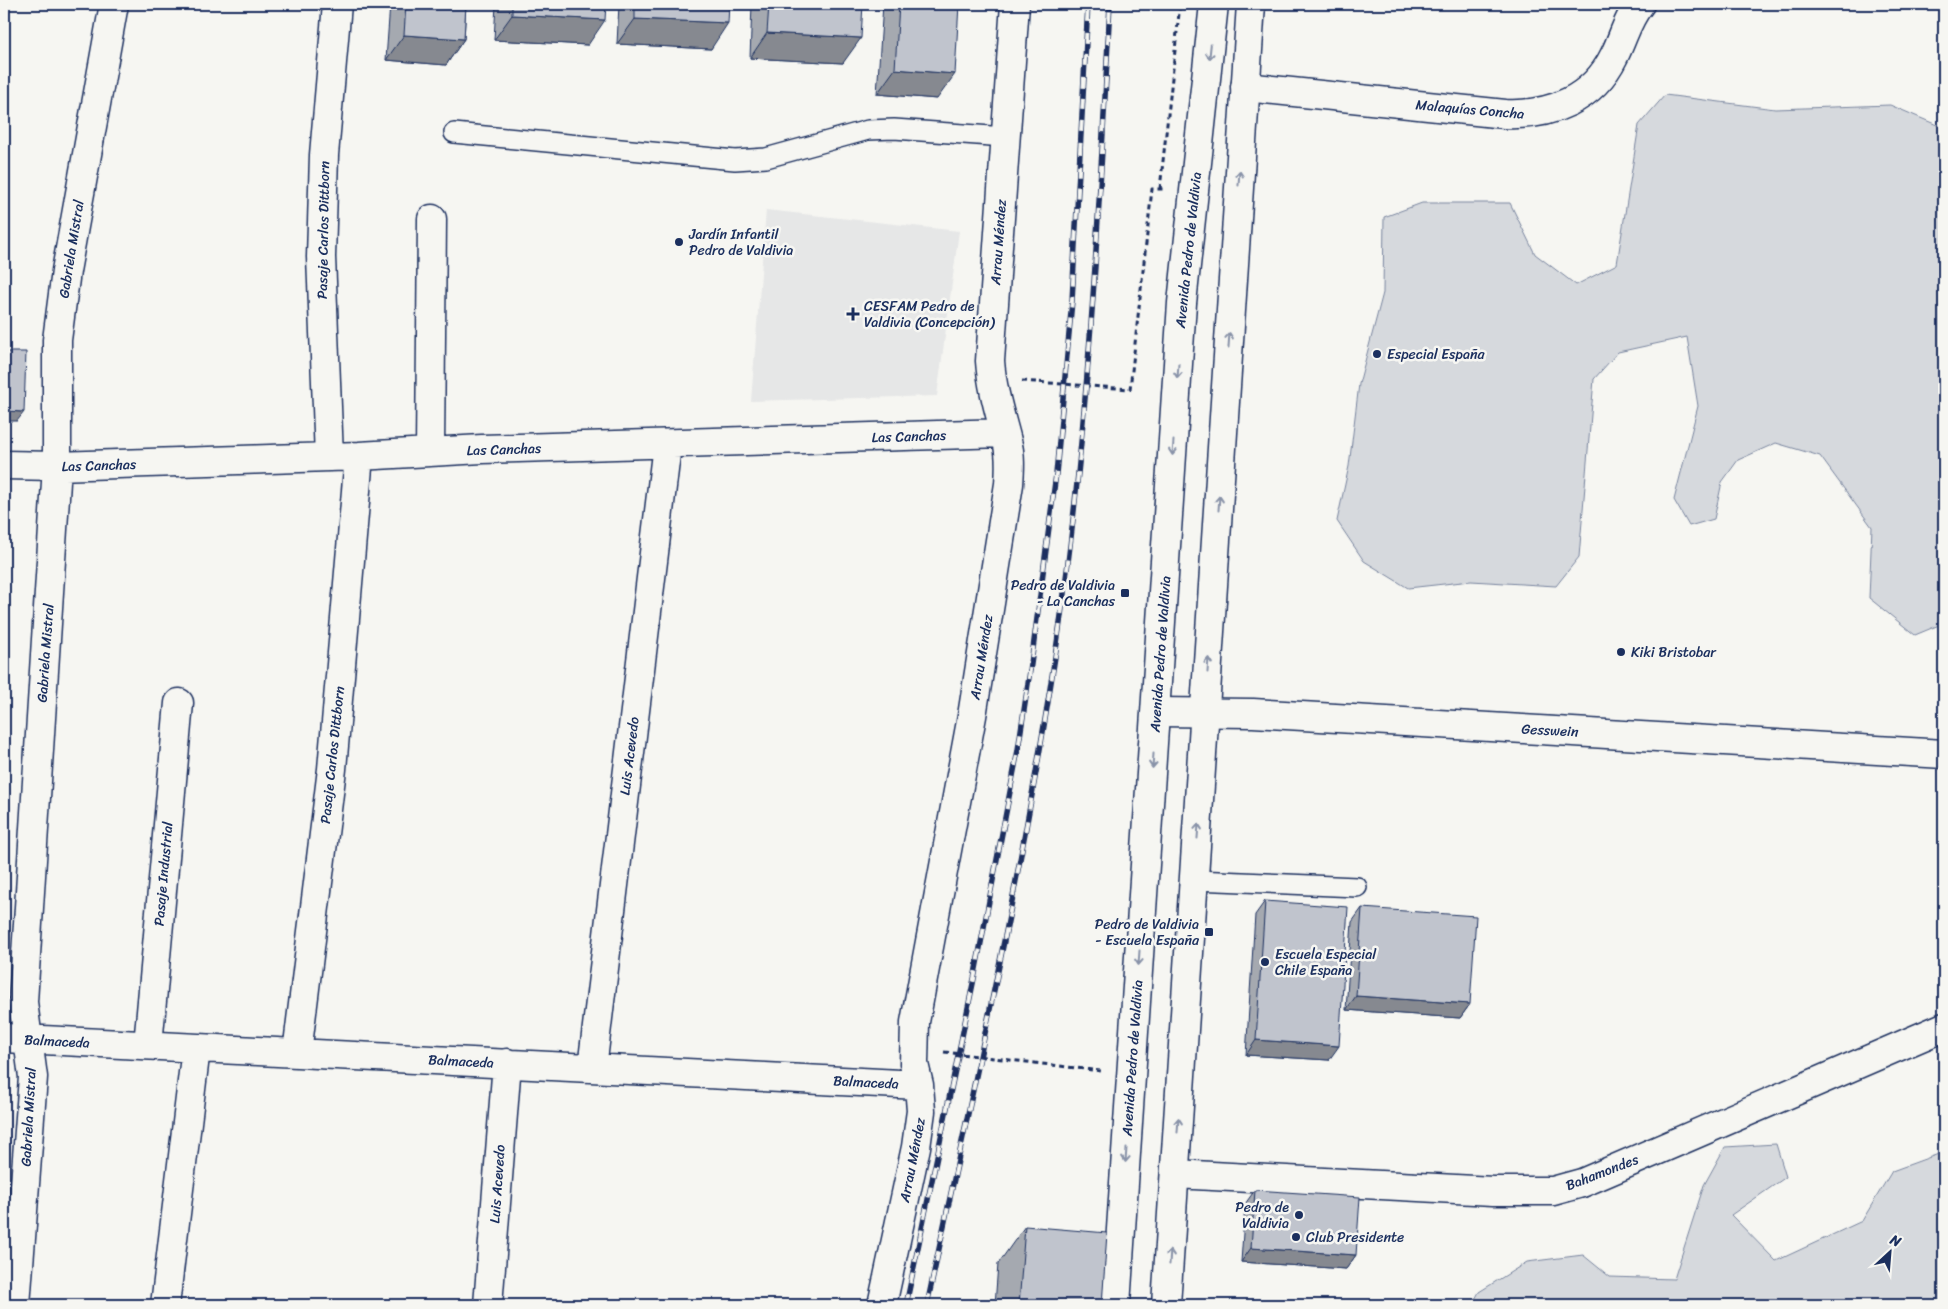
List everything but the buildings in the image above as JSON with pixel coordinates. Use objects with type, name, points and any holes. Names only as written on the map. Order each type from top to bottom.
[{"type":"street","name":"Gabriela Mistral","points":[[16,1305],[33,1077],[16,1039],[23,1002],[57,466],[57,340],[66,271],[114,4]]},
{"type":"street","name":"Pasaje Carlos Dittborn","points":[[330,457],[321,257],[324,155],[337,4]]},
{"type":"street","name":"Arrau Méndez","points":[[882,1305],[916,1147],[921,1111],[913,1049],[916,1022],[972,716],[1009,484],[1010,457],[992,385],[991,343],[1015,4]]},
{"type":"street","name":"Avenida Pedro de Valdivia","points":[[1116,1305],[1182,303],[1214,4]]},
{"type":"street","points":[[1166,1305],[1251,4]]},
{"type":"street","name":"Malaquías Concha","points":[[1245,87],[1506,114],[1527,114],[1548,110],[1568,103],[1586,91],[1602,75],[1614,57],[1628,24],[1640,4]]},
{"type":"street","points":[[430,452],[432,219]]},
{"type":"street","name":"Las Canchas","points":[[4,465],[57,466],[359,456],[482,449],[667,445],[1004,433]]},
{"type":"street","name":"Luis Acevedo","points":[[592,1068],[667,445]]},
{"type":"street","name":"Pasaje Carlos Dittborn","points":[[297,1053],[332,769],[359,456]]},
{"type":"street","name":"Pasaje Industrial","points":[[148,1045],[179,703]]},
{"type":"street","name":"Gesswein","points":[[1156,712],[1205,714],[1263,713],[1944,754]]},
{"type":"street","name":"Bahamondes","points":[[1175,1174],[1493,1192],[1553,1191],[1582,1183],[1944,1027]]},
{"type":"street","name":"Balmaceda","points":[[16,1039],[919,1085]]},
{"type":"street","points":[[165,1305],[196,1048]]},
{"type":"street","name":"Luis Acevedo","points":[[488,1305],[506,1063]]},
{"type":"lane","points":[[454,133],[736,160],[766,158],[853,132],[881,128],[1005,137]]},
{"type":"lane","points":[[1194,880],[1357,887]]},
{"type":"path","points":[[1160,189],[1180,4]]},
{"type":"path","points":[[992,385],[1009,380],[1130,390],[1152,189],[1194,190]]},
{"type":"path","points":[[913,1049],[1098,1071]]},
{"type":"shaded area","points":[[1665,95],[1775,109],[1890,105],[1944,128],[1944,623],[1915,635],[1869,598],[1872,527],[1820,456],[1776,443],[1738,460],[1722,482],[1714,519],[1689,526],[1674,500],[1698,406],[1687,337],[1618,352],[1594,379],[1579,557],[1556,586],[1471,581],[1408,588],[1364,561],[1337,521],[1349,466],[1359,384],[1383,293],[1384,217],[1422,203],[1510,203],[1535,254],[1576,285],[1617,264],[1639,125]]},
{"type":"shaded area","name":"CESFAM Pedro de Valdivia (Concepción)","points":[[766,210],[959,231],[937,396],[751,401]]},
{"type":"shaded area","points":[[1776,1144],[1786,1177],[1731,1215],[1776,1261],[1862,1221],[1892,1171],[1944,1152],[1944,1305],[1472,1305],[1479,1292],[1527,1262],[1583,1255],[1610,1277],[1674,1279],[1704,1185],[1725,1147]]},
{"type":"railway","points":[[906,1305],[975,974],[1018,750],[1031,664],[1056,474],[1072,301],[1088,4]]},
{"type":"railway","points":[[927,1305],[1016,880],[1047,709],[1060,623],[1086,392],[1110,4]]},
{"type":"place","name":"Jardín Infantil Pedro de Valdivia","points":[[679,242]]},
{"type":"place","name":"CESFAM Pedro de Valdivia (Concepción)","points":[[853,314]]},
{"type":"place","name":"Especial España","points":[[1377,354]]},
{"type":"place","name":"Pedro de Valdivia - La Canchas","points":[[1125,593]]},
{"type":"place","name":"Kiki Bristobar","points":[[1621,652]]},
{"type":"place","name":"Pedro de Valdivia - Escuela España","points":[[1209,932]]},
{"type":"place","name":"Escuela Especial Chile España","points":[[1265,962]]},
{"type":"place","name":"Pedro de Valdivia","points":[[1299,1215]]},
{"type":"place","name":"Club Presidente","points":[[1296,1237]]}]
